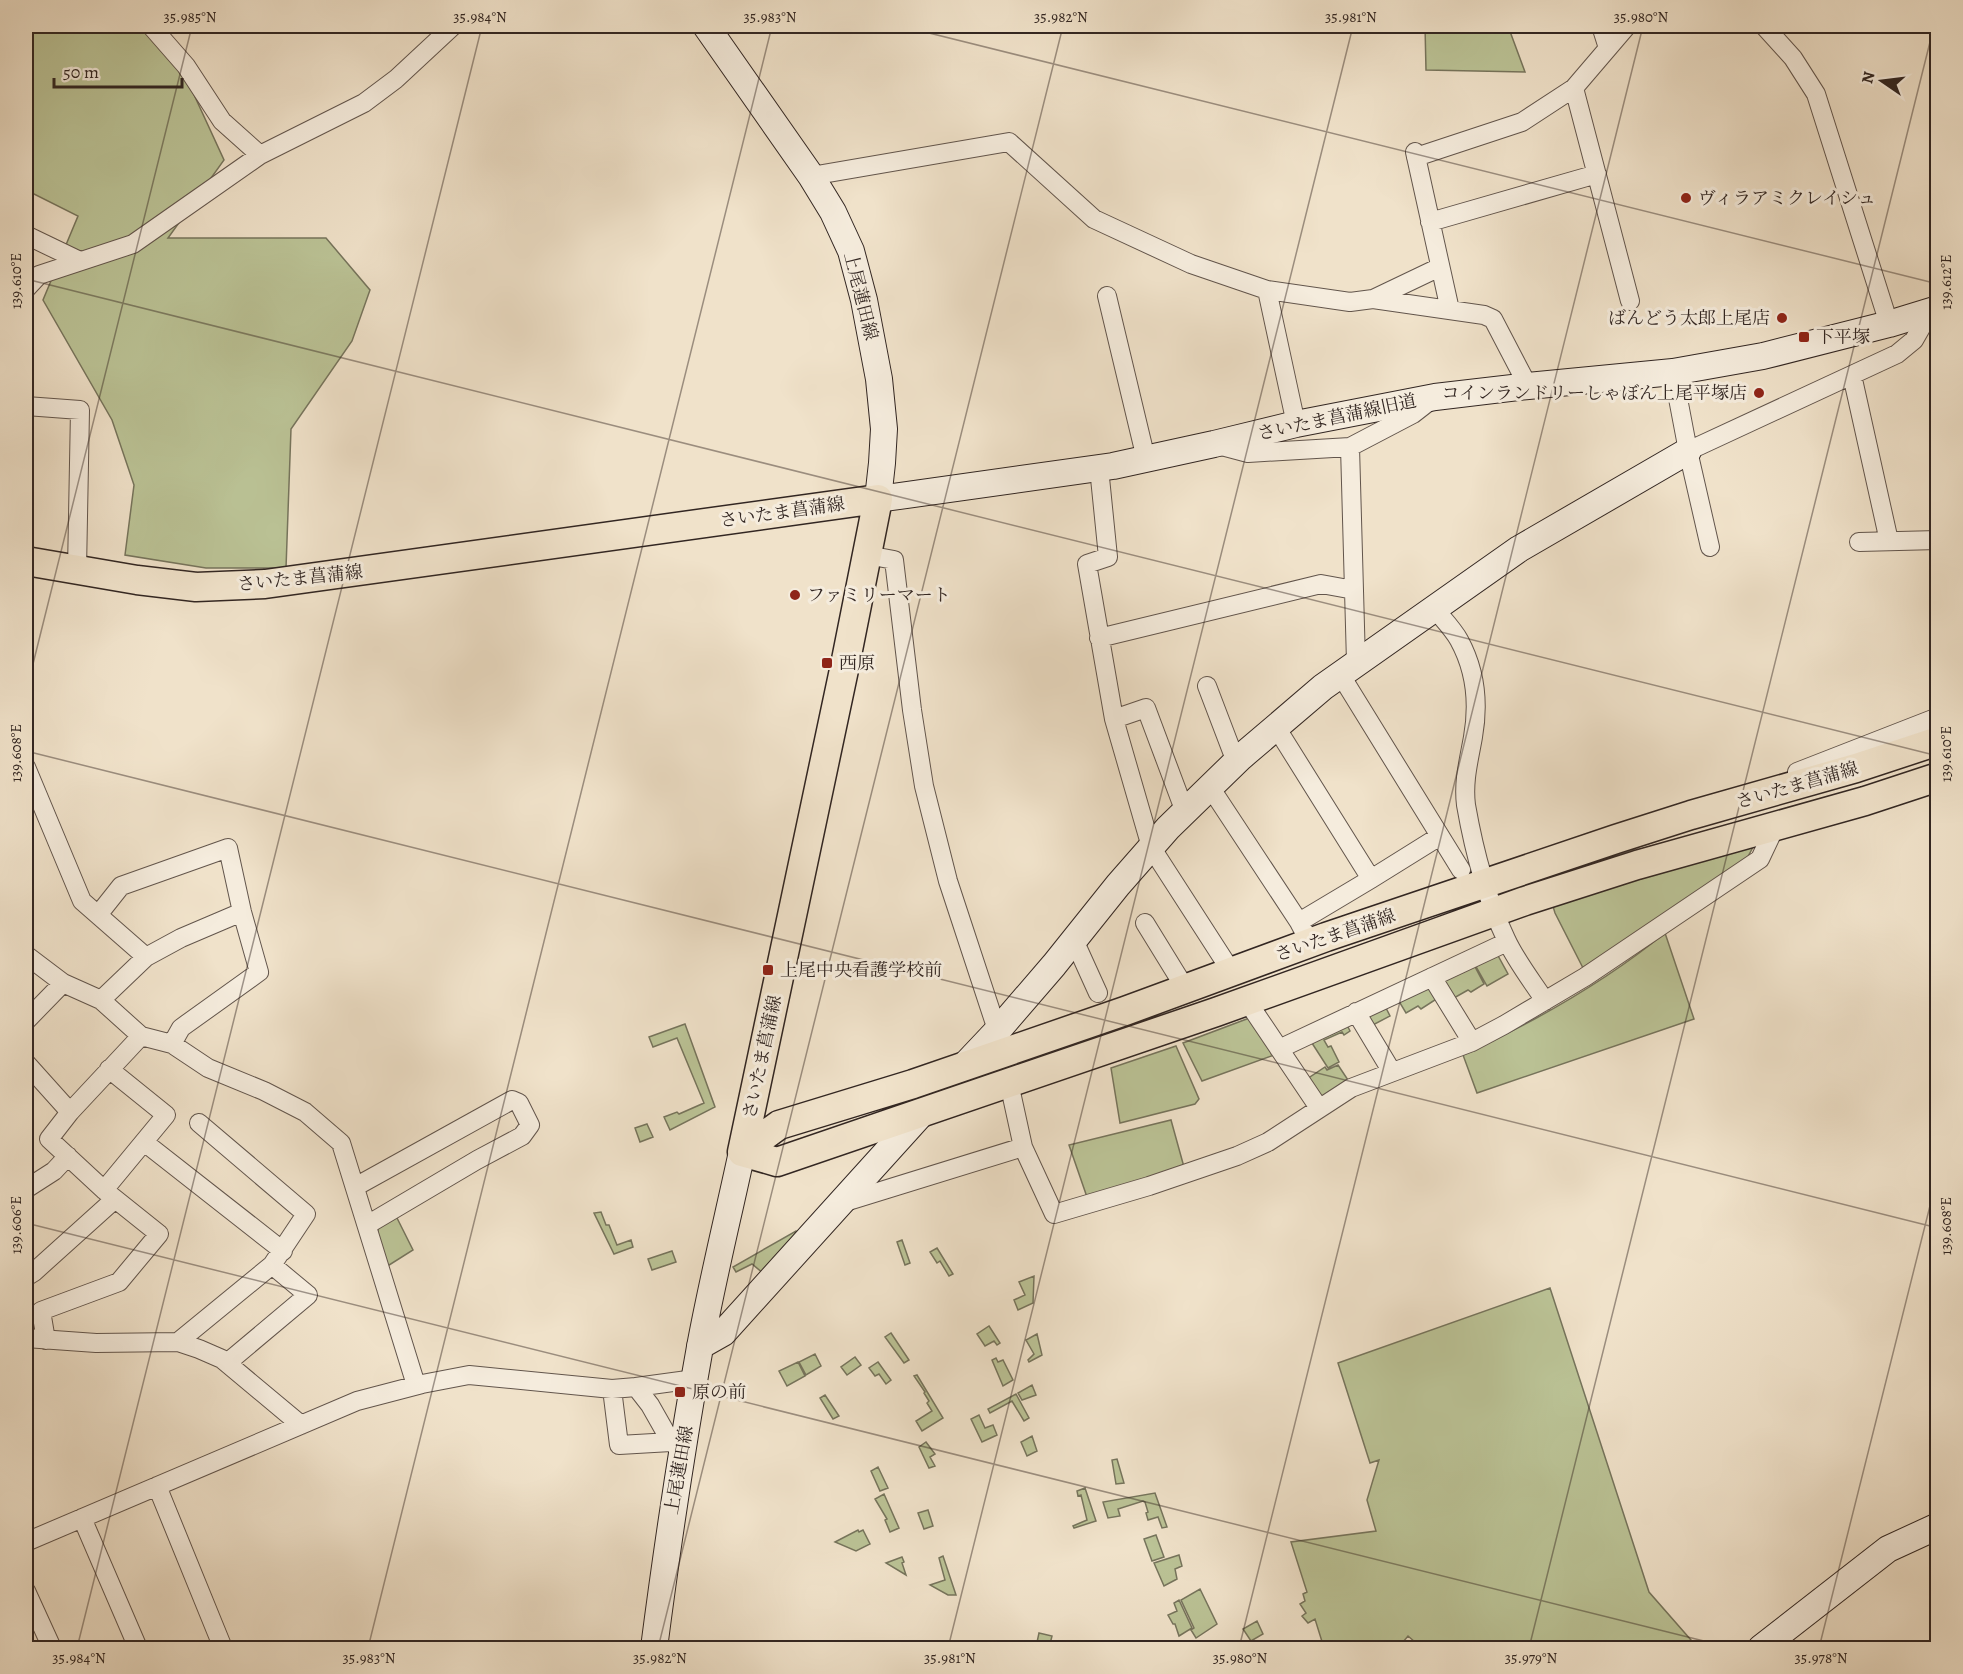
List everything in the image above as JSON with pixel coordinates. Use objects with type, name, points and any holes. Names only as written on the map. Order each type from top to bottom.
[{"type":"main road","name":"さいたま菖蒲線","points":[[26,561],[137,580],[196,587],[265,584],[878,499],[742,1152]]},
{"type":"main road","name":"さいたま菖蒲線","points":[[742,1152],[779,1125],[964,1066],[1000,1042],[1078,1027],[1185,988],[1231,971],[1304,932],[1472,877],[1845,771],[1938,741]]},
{"type":"main road","name":"さいたま菖蒲線","points":[[742,1152],[777,1162],[1247,1001],[1495,912],[1637,865],[1865,801],[1938,777]]},
{"type":"main road","points":[[1078,1027],[1089,1029],[1095,1035],[1096,1043],[1088,1056]]},
{"type":"street","points":[[151,26],[186,66],[222,121],[260,155]]},
{"type":"street","points":[[26,289],[39,274],[133,244],[260,155],[364,103],[396,79],[453,26]]},
{"type":"street","name":"上尾蓮田線","points":[[706,26],[812,176],[852,251],[874,344],[884,429],[878,499]]},
{"type":"street","points":[[1601,26],[1608,48]]},
{"type":"street","points":[[1450,310],[1416,155],[1522,122],[1574,88],[1627,26]]},
{"type":"street","points":[[1764,26],[1793,58],[1816,94],[1889,324]]},
{"type":"street","points":[[1574,88],[1630,301]]},
{"type":"street","points":[[812,176],[1009,142],[1094,219],[1191,264],[1267,290],[1350,302],[1373,299],[1484,315],[1493,319],[1528,386]]},
{"type":"street","points":[[1430,222],[1597,174]]},
{"type":"street","points":[[26,235],[80,261]]},
{"type":"street","points":[[1373,299],[1440,267]]},
{"type":"street","points":[[1267,290],[1296,424]]},
{"type":"street","points":[[1107,296],[1146,459]]},
{"type":"street","points":[[1000,1042],[1074,940],[1151,847],[1236,762],[1348,668],[1519,549],[1688,451],[1897,354],[1914,340],[1934,310]]},
{"type":"street","name":"さいたま菖蒲線旧道","points":[[878,499],[1099,468],[1296,424],[1435,397],[1673,372],[1763,356],[1889,324],[1934,310]]},
{"type":"street","points":[[1673,372],[1710,547]]},
{"type":"street","points":[[1852,375],[1889,541]]},
{"type":"street","points":[[1214,444],[1248,453],[1350,447],[1413,414],[1435,397]]},
{"type":"street","points":[[26,406],[80,410],[77,570]]},
{"type":"street","points":[[1350,447],[1354,590],[1348,668],[1440,836],[1472,877],[1495,912],[1507,942],[1545,1001]]},
{"type":"street","points":[[1099,468],[1108,557],[1087,564],[1114,719],[1151,847],[1231,971]]},
{"type":"street","points":[[1859,542],[1938,540]]},
{"type":"street","points":[[867,555],[894,560],[912,710],[924,786],[948,881],[1000,1042]]},
{"type":"street","points":[[1099,638],[1321,584],[1354,590]]},
{"type":"street","points":[[1434,608],[1458,639],[1470,663],[1476,693],[1477,716],[1467,764],[1466,795],[1472,877]]},
{"type":"street","points":[[1207,686],[1236,762]]},
{"type":"street","points":[[1114,719],[1146,708],[1185,812]]},
{"type":"street","points":[[1649,828],[1938,717]]},
{"type":"street","points":[[1276,727],[1371,879]]},
{"type":"street","points":[[26,767],[82,901],[146,957]]},
{"type":"street","points":[[1210,787],[1304,932],[1371,879],[1440,836]]},
{"type":"street","points":[[1010,1083],[1023,1147],[1054,1214],[1149,1186],[1237,1156],[1268,1142],[1351,1088],[1472,1041],[1545,1001],[1760,859],[1776,825]]},
{"type":"street","points":[[98,915],[121,886],[228,848],[242,912],[259,972],[181,1028],[172,1044]]},
{"type":"street","points":[[101,1000],[146,957],[181,938],[242,912]]},
{"type":"street","points":[[1145,923],[1185,988]]},
{"type":"street","points":[[1074,940],[1098,993]]},
{"type":"street","points":[[1279,1049],[1507,942]]},
{"type":"street","points":[[26,955],[63,983],[101,1000],[141,1036],[172,1044],[208,1068],[264,1091],[305,1112],[341,1143],[416,1385]]},
{"type":"street","points":[[1432,977],[1472,1041]]},
{"type":"street","points":[[26,1021],[63,983]]},
{"type":"street","points":[[1247,1001],[1319,1108]]},
{"type":"street","points":[[1356,1012],[1392,1072]]},
{"type":"street","points":[[46,1340],[41,1311],[119,1282],[159,1234],[110,1194],[49,1138],[70,1112],[141,1036]]},
{"type":"street","points":[[26,1063],[70,1112]]},
{"type":"street","points":[[26,1277],[34,1272],[110,1194],[144,1142],[166,1115],[109,1069]]},
{"type":"street","points":[[355,1187],[512,1100],[519,1103],[530,1125],[522,1136],[366,1226]]},
{"type":"street","points":[[700,1347],[723,1333],[922,1113]]},
{"type":"street","points":[[177,1342],[278,1258],[306,1214],[199,1123]]},
{"type":"street","points":[[144,1142],[278,1258],[309,1295],[227,1363]]},
{"type":"street","points":[[841,1203],[1023,1147]]},
{"type":"street","name":"上尾蓮田線","points":[[654,1648],[677,1447],[695,1379],[742,1152]]},
{"type":"street","points":[[26,1189],[54,1171],[68,1156]]},
{"type":"street","points":[[26,1338],[96,1343],[177,1342],[199,1348],[227,1363],[301,1425]]},
{"type":"street","points":[[26,1542],[357,1401],[416,1385],[469,1375],[612,1389],[695,1379]]},
{"type":"street","points":[[636,1387],[677,1447]]},
{"type":"street","points":[[612,1389],[619,1445],[677,1447]]},
{"type":"street","points":[[157,1486],[223,1648]]},
{"type":"street","points":[[82,1518],[138,1648]]},
{"type":"street","points":[[1761,1648],[1888,1549],[1938,1526]]},
{"type":"street","points":[[26,1591],[52,1648]]},
{"type":"green space","points":[[26,26],[154,26],[184,73],[224,160],[168,238],[326,238],[370,290],[352,341],[291,429],[286,568],[206,568],[125,555],[134,485],[112,420],[43,300],[78,216],[26,190]]},
{"type":"green space","points":[[1425,26],[1508,26],[1525,72],[1426,70]]},
{"type":"green space","points":[[1755,838],[1745,862],[1583,968],[1552,903]]},
{"type":"green space","points":[[1665,933],[1694,1019],[1477,1093],[1463,1055],[1568,1000],[1618,968]]},
{"type":"green space","points":[[1496,952],[1508,974],[1487,986],[1474,963]]},
{"type":"green space","points":[[1473,963],[1484,984],[1454,998],[1443,981]]},
{"type":"green space","points":[[1430,986],[1438,998],[1421,1009],[1418,1006],[1406,1013],[1397,998]]},
{"type":"green space","points":[[1384,1004],[1390,1016],[1371,1026],[1367,1018]]},
{"type":"green space","points":[[1252,1017],[1277,1054],[1202,1081],[1183,1043]]},
{"type":"green space","points":[[1346,1023],[1350,1031],[1344,1035],[1342,1032],[1324,1040],[1328,1047],[1331,1046],[1339,1062],[1328,1068],[1310,1040]]},
{"type":"green space","points":[[685,1024],[715,1107],[670,1130],[664,1117],[677,1112],[679,1114],[704,1103],[677,1038],[653,1047],[649,1037]]},
{"type":"green space","points":[[1176,1046],[1199,1099],[1195,1104],[1120,1123],[1111,1068]]},
{"type":"green space","points":[[1338,1065],[1350,1083],[1325,1098],[1319,1096],[1307,1079],[1325,1067],[1327,1070]]},
{"type":"green space","points":[[1171,1120],[1184,1167],[1087,1197],[1069,1145]]},
{"type":"green space","points":[[647,1124],[653,1137],[640,1142],[635,1128]]},
{"type":"green space","points":[[601,1212],[617,1245],[631,1240],[633,1247],[614,1254],[594,1213]]},
{"type":"green space","points":[[396,1216],[413,1250],[386,1267],[377,1235],[379,1225]]},
{"type":"green space","points":[[796,1231],[798,1235],[764,1274],[752,1264],[736,1272],[733,1267]]},
{"type":"green space","points":[[902,1240],[910,1263],[905,1265],[897,1242]]},
{"type":"green space","points":[[937,1248],[953,1274],[949,1276],[940,1261],[937,1263],[930,1252]]},
{"type":"green space","points":[[672,1251],[676,1262],[652,1270],[648,1259]]},
{"type":"green space","points":[[1034,1276],[1033,1303],[1018,1310],[1014,1300],[1025,1295],[1019,1282]]},
{"type":"green space","points":[[1550,1288],[1649,1592],[1698,1648],[1422,1648],[1408,1636],[1398,1648],[1324,1648],[1315,1619],[1308,1623],[1302,1616],[1306,1613],[1300,1604],[1305,1601],[1303,1594],[1307,1592],[1291,1542],[1376,1531],[1367,1500],[1379,1460],[1370,1463],[1338,1363]]},
{"type":"green space","points":[[989,1326],[1000,1343],[997,1345],[994,1341],[985,1346],[977,1334]]},
{"type":"green space","points":[[891,1333],[909,1360],[904,1363],[885,1337]]},
{"type":"green space","points":[[1037,1334],[1042,1355],[1029,1362],[1028,1360],[1034,1354],[1026,1340]]},
{"type":"green space","points":[[815,1354],[821,1366],[806,1375],[799,1362]]},
{"type":"green space","points":[[855,1357],[861,1365],[847,1375],[841,1367]]},
{"type":"green space","points":[[996,1358],[998,1362],[1003,1360],[1013,1380],[1003,1386],[992,1360]]},
{"type":"green space","points":[[798,1362],[805,1376],[787,1386],[779,1371]]},
{"type":"green space","points":[[878,1362],[891,1380],[886,1384],[879,1374],[875,1376],[869,1368]]},
{"type":"green space","points":[[917,1375],[943,1418],[922,1431],[916,1421],[932,1411],[927,1403],[929,1401],[925,1392],[914,1376]]},
{"type":"green space","points":[[1032,1385],[1036,1395],[1022,1400],[1018,1393]]},
{"type":"green space","points":[[1016,1394],[1029,1418],[1024,1421],[1012,1401],[990,1413],[988,1409]]},
{"type":"green space","points":[[825,1395],[839,1416],[833,1419],[820,1398]]},
{"type":"green space","points":[[979,1415],[985,1428],[993,1425],[997,1435],[982,1442],[971,1419]]},
{"type":"green space","points":[[1032,1436],[1037,1451],[1027,1456],[1021,1442]]},
{"type":"green space","points":[[926,1442],[935,1454],[930,1457],[935,1466],[929,1468],[919,1447]]},
{"type":"green space","points":[[1117,1459],[1124,1483],[1116,1484],[1112,1460]]},
{"type":"green space","points":[[878,1467],[888,1488],[880,1491],[871,1471]]},
{"type":"green space","points":[[1085,1488],[1096,1521],[1074,1528],[1073,1526],[1087,1520],[1081,1495],[1078,1496],[1077,1491]]},
{"type":"green space","points":[[1155,1493],[1167,1527],[1162,1528],[1158,1517],[1148,1520],[1146,1513],[1148,1512],[1143,1501],[1118,1509],[1120,1516],[1108,1518],[1103,1502]]},
{"type":"green space","points":[[884,1494],[899,1528],[890,1532],[885,1520],[887,1519],[875,1499]]},
{"type":"green space","points":[[928,1510],[933,1526],[924,1529],[918,1513]]},
{"type":"green space","points":[[858,1530],[859,1532],[863,1530],[870,1544],[856,1551],[835,1542]]},
{"type":"green space","points":[[1156,1535],[1164,1557],[1152,1561],[1144,1539]]},
{"type":"green space","points":[[1179,1555],[1182,1566],[1175,1569],[1177,1579],[1164,1586],[1154,1563]]},
{"type":"green space","points":[[943,1556],[956,1595],[948,1595],[930,1585],[945,1580],[939,1558]]},
{"type":"green space","points":[[902,1557],[904,1562],[902,1563],[906,1575],[886,1563]]},
{"type":"green space","points":[[1200,1589],[1217,1624],[1196,1638],[1191,1630],[1194,1628],[1181,1600]]},
{"type":"green space","points":[[1179,1600],[1192,1628],[1179,1636],[1175,1624],[1168,1615],[1177,1611],[1174,1603]]},
{"type":"green space","points":[[1257,1621],[1263,1634],[1251,1641],[1243,1629]]},
{"type":"green space","points":[[1039,1633],[1052,1636],[1049,1648],[1032,1648],[1036,1647]]},
{"type":"place","name":"ヴィラアミクレイシュ","points":[[1686,198]]},
{"type":"place","name":"ばんどう太郎上尾店","points":[[1782,318]]},
{"type":"place","name":"下平塚","points":[[1804,337]]},
{"type":"place","name":"コインランドリーしゃぼん上尾平塚店","points":[[1759,393]]},
{"type":"place","name":"ファミリーマート","points":[[795,595]]},
{"type":"place","name":"西原","points":[[827,663]]},
{"type":"place","name":"上尾中央看護学校前","points":[[768,970]]},
{"type":"place","name":"原の前","points":[[680,1392]]}]
